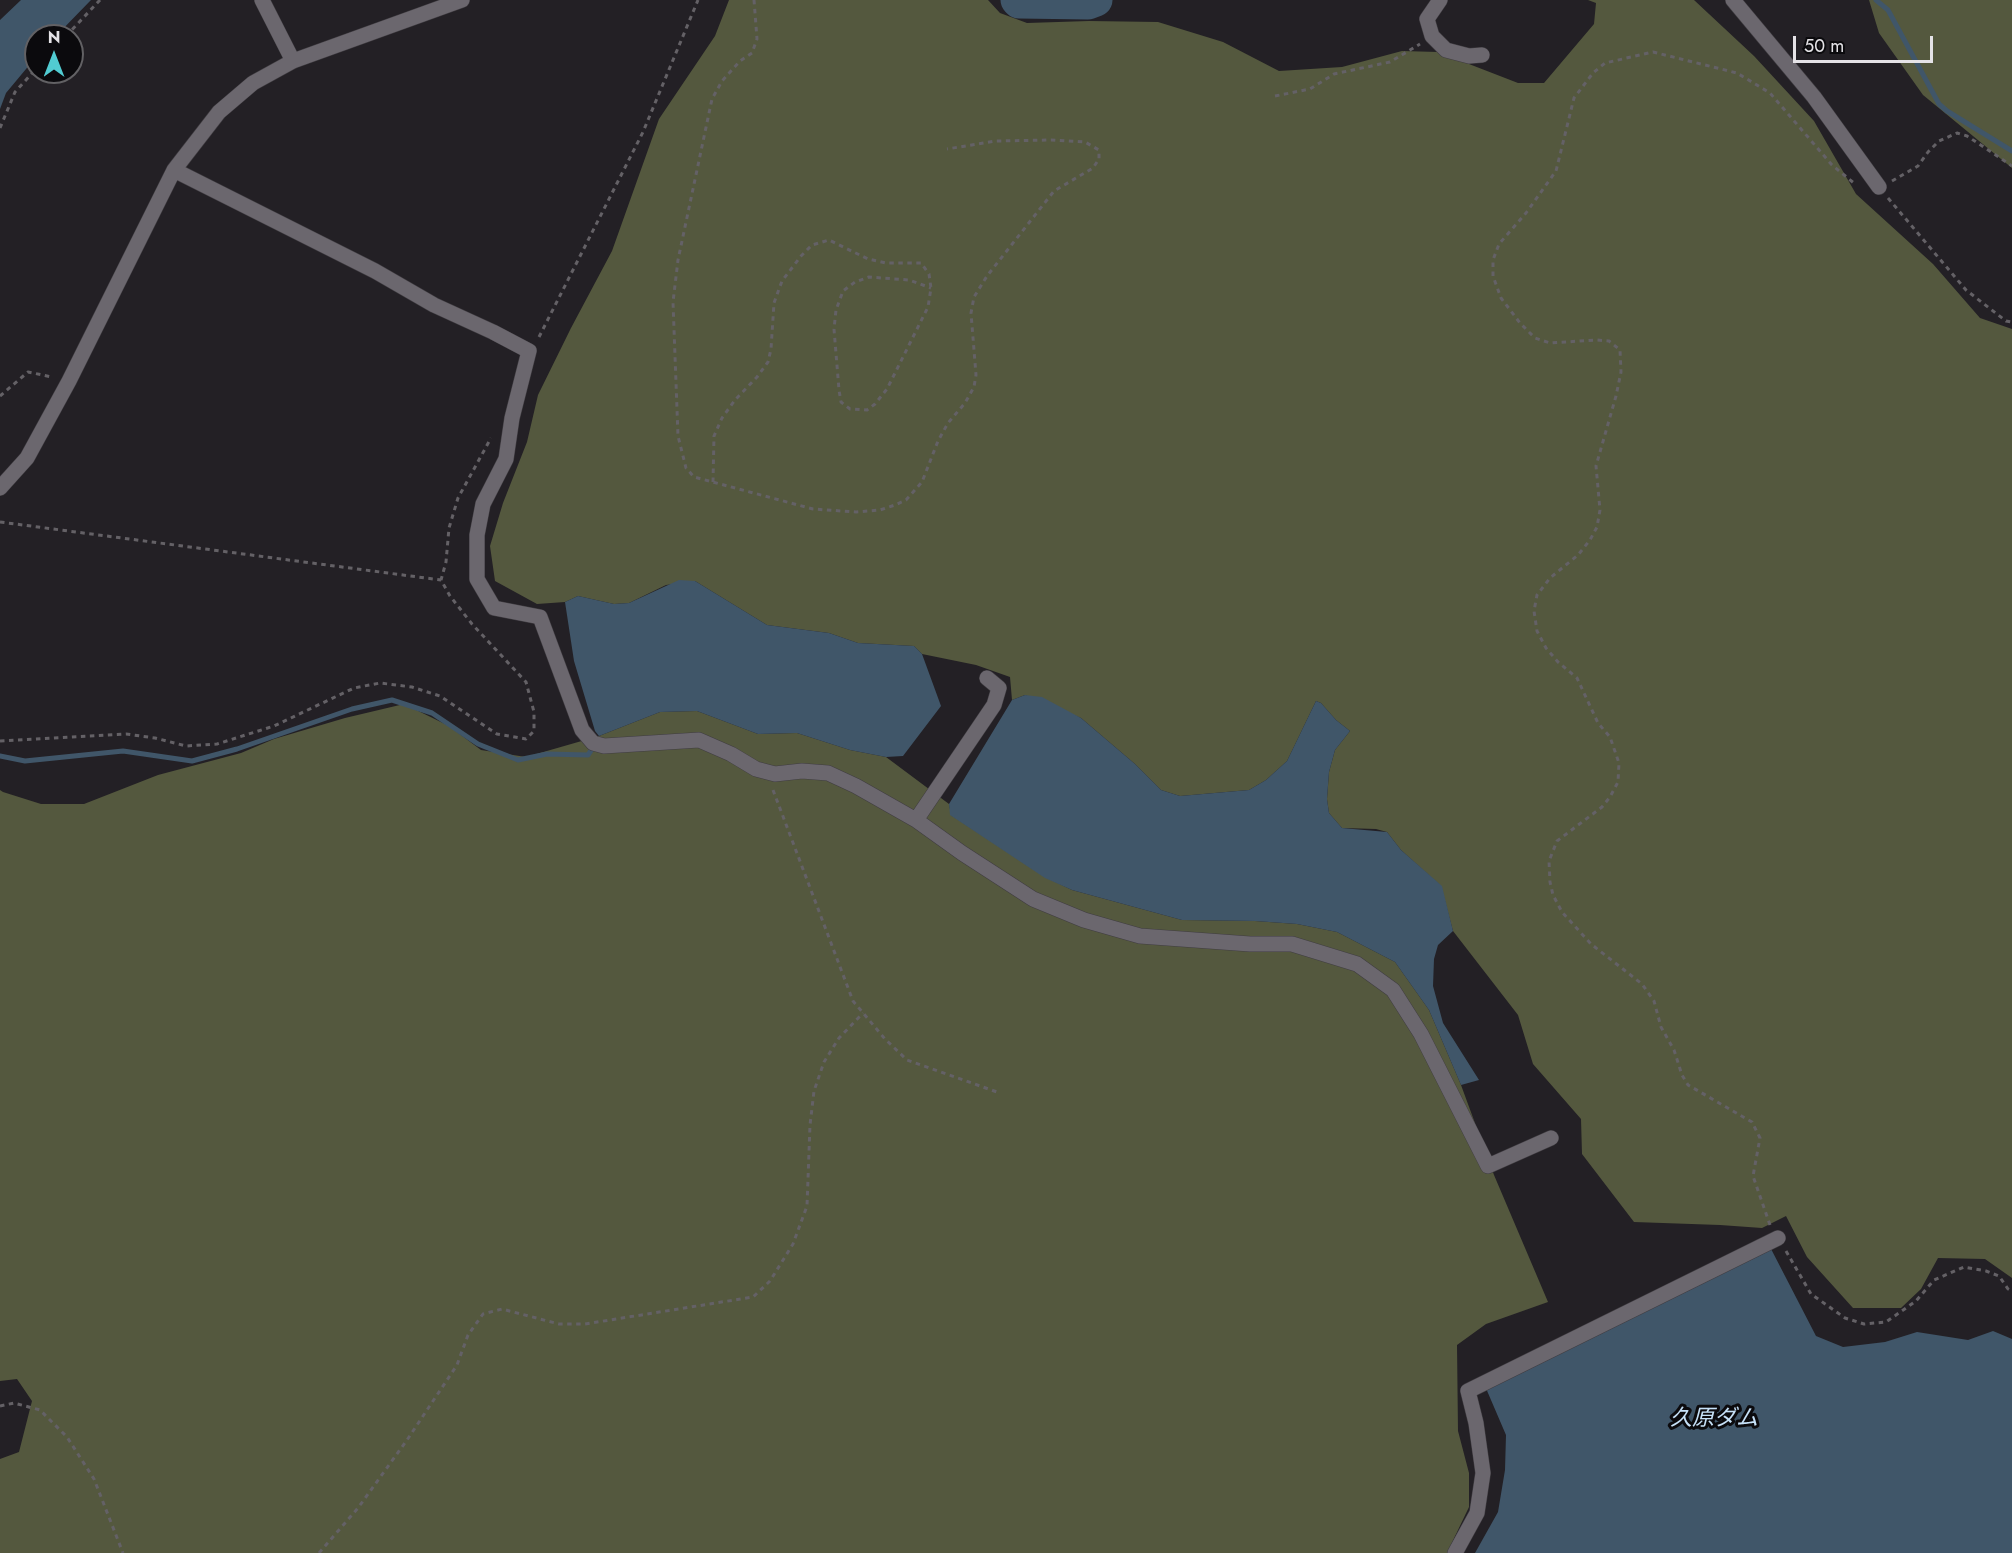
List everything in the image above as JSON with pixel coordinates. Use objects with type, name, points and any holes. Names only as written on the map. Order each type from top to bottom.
[{"type":"street","points":[[262,0],[293,61]]},
{"type":"street","points":[[0,488],[27,458],[69,381],[174,170],[219,112],[253,83],[293,61],[462,0]]},
{"type":"street","points":[[1440,0],[1427,19],[1432,36],[1446,50],[1469,56],[1482,55]]},
{"type":"street","points":[[1733,0],[1814,97],[1880,187]]},
{"type":"street","points":[[174,170],[365,266],[434,305],[529,351],[512,418],[506,459],[483,504],[477,535],[477,579],[494,608],[540,617],[582,729],[592,743],[604,746],[699,740],[766,772],[775,774],[802,771],[828,773],[916,820],[1033,899],[1084,920],[1140,936],[1250,944],[1292,944],[1357,964],[1393,990],[1421,1034],[1488,1166],[1551,1138]]},
{"type":"street","points":[[916,820],[994,705],[999,688],[987,678]]},
{"type":"street","points":[[1455,1553],[1477,1513],[1483,1473],[1476,1423],[1468,1391],[1778,1238]]},
{"type":"path","points":[[77,24],[100,0]]},
{"type":"path","points":[[529,351],[543,330],[643,132],[698,0]]},
{"type":"path","points":[[754,0],[757,39],[752,53],[740,61],[722,81],[712,99],[678,260],[674,302],[678,436],[686,468],[694,477],[813,509],[856,512],[880,510],[895,505],[906,500],[922,482],[938,441],[974,387],[976,375],[971,313],[974,297],[987,276],[1054,191],[1093,168],[1099,159],[1099,150],[1085,142],[996,141],[947,149]]},
{"type":"path","points":[[1275,96],[1310,89],[1334,74],[1390,62],[1432,36]]},
{"type":"path","points":[[2012,166],[1967,136],[1957,134],[1939,141],[1918,166],[1880,187],[1856,185],[1832,165],[1770,93],[1737,73],[1653,52],[1605,63],[1593,73],[1574,98],[1556,171],[1526,213],[1499,244],[1493,260],[1493,276],[1501,298],[1535,338],[1550,343],[1609,341],[1620,350],[1620,380],[1596,466],[1600,510],[1596,527],[1590,540],[1578,555],[1550,578],[1538,595],[1534,611],[1537,632],[1546,648],[1577,678],[1598,723],[1610,737],[1619,762],[1618,782],[1610,797],[1602,807],[1557,840],[1549,861],[1553,895],[1562,912],[1591,944],[1642,984],[1654,1002],[1661,1027],[1674,1050],[1682,1075],[1688,1085],[1752,1122],[1760,1138],[1753,1176],[1769,1223],[1811,1294],[1845,1318],[1864,1324],[1886,1322],[1916,1301],[1934,1280],[1964,1267],[1999,1276],[2012,1291]]},
{"type":"path","points":[[0,128],[15,92],[24,82]]},
{"type":"path","points":[[1880,187],[1966,290],[2006,321],[2012,322]]},
{"type":"path","points":[[713,482],[714,436],[722,418],[768,362],[774,303],[782,281],[812,245],[829,240],[868,259],[886,263],[921,263],[929,274],[931,288],[928,307],[887,389],[875,405],[867,410],[850,410],[841,402],[838,390],[834,329],[836,309],[843,291],[855,282],[870,277],[909,280],[931,288]]},
{"type":"path","points":[[0,396],[28,372],[69,381]]},
{"type":"path","points":[[0,741],[126,734],[186,746],[217,744],[274,726],[354,688],[380,683],[412,687],[440,696],[497,734],[526,739],[534,731],[534,712],[526,682],[472,624],[450,596],[441,580],[446,562],[449,528],[458,498],[492,436]]},
{"type":"path","points":[[0,522],[441,580]]},
{"type":"path","points":[[766,772],[853,1002],[907,1060],[997,1092]]},
{"type":"path","points":[[319,1553],[358,1508],[407,1440],[457,1365],[468,1335],[483,1314],[502,1309],[559,1324],[585,1324],[753,1297],[770,1281],[793,1244],[807,1206],[810,1125],[814,1091],[820,1072],[839,1038],[863,1013]]},
{"type":"path","points":[[0,1406],[14,1403],[40,1410],[67,1437],[94,1479],[123,1553]]},
{"type":"green space","points":[[729,0],[988,0],[1000,13],[1027,23],[1158,22],[1223,42],[1279,71],[1342,67],[1402,51],[1438,52],[1518,83],[1544,83],[1594,24],[1596,3],[1588,0],[1694,0],[1754,56],[1814,121],[1856,194],[1933,264],[1980,318],[2012,329],[2012,1278],[1985,1259],[1938,1258],[1921,1289],[1901,1308],[1853,1308],[1807,1257],[1786,1216],[1762,1228],[1634,1222],[1582,1154],[1581,1119],[1533,1064],[1518,1015],[1453,931],[1441,886],[1401,850],[1387,832],[1376,829],[1342,828],[1329,813],[1327,799],[1329,772],[1335,750],[1350,731],[1336,720],[1321,703],[1316,701],[1287,761],[1266,780],[1249,790],[1180,796],[1161,790],[1135,764],[1081,718],[1025,695],[1012,700],[1010,677],[976,665],[922,654],[914,646],[858,643],[829,633],[767,625],[695,581],[666,585],[629,603],[614,604],[578,596],[565,602],[537,604],[495,581],[490,546],[503,503],[527,442],[538,395],[612,251],[659,119],[715,36]]},
{"type":"green space","points":[[1869,0],[2012,0],[2012,168],[1923,95],[1879,33]]},
{"type":"green space","points":[[404,704],[449,726],[481,750],[526,757],[599,736],[660,712],[697,711],[758,734],[797,733],[850,750],[886,757],[949,804],[951,815],[1045,877],[1072,890],[1182,920],[1297,924],[1337,932],[1395,962],[1429,1010],[1461,1085],[1494,1175],[1548,1302],[1486,1324],[1457,1345],[1458,1431],[1469,1473],[1469,1507],[1447,1553],[0,1553],[0,1459],[19,1452],[32,1401],[17,1379],[0,1381],[0,790],[41,804],[84,804],[158,775],[241,753],[274,739],[345,718]]},
{"type":"water","points":[[21,0],[91,0],[68,24],[24,24],[24,71],[6,93],[0,109],[0,20]]},
{"type":"water","points":[[679,580],[695,581],[767,625],[829,633],[858,643],[914,646],[922,654],[941,706],[903,756],[886,757],[850,750],[797,733],[758,734],[697,711],[660,712],[599,736],[595,731],[574,661],[565,602],[578,596],[614,604],[629,603]]},
{"type":"water","points":[[1025,695],[1042,697],[1081,718],[1135,764],[1161,790],[1180,796],[1249,790],[1266,780],[1287,761],[1316,701],[1321,703],[1336,720],[1350,731],[1335,750],[1329,772],[1327,799],[1329,813],[1342,828],[1387,832],[1401,850],[1442,886],[1453,931],[1438,945],[1434,959],[1433,986],[1443,1023],[1479,1080],[1461,1085],[1429,1010],[1395,962],[1337,932],[1297,924],[1182,920],[1072,890],[1045,878],[950,815],[949,804],[1012,700]]},
{"type":"water","name":"久原ダム","points":[[1769,1245],[1816,1336],[1843,1347],[1885,1342],[1917,1332],[1968,1340],[1993,1331],[2012,1339],[2012,1553],[1475,1553],[1498,1512],[1505,1470],[1506,1435],[1485,1386]]},
{"type":"waterway","points":[[1017,0],[1019,2],[1088,3],[1096,0]]},
{"type":"waterway","points":[[1876,0],[1888,10],[1939,104],[2012,151]]},
{"type":"waterway","points":[[0,756],[25,761],[123,751],[192,761],[237,749],[352,709],[392,700],[432,713],[478,744],[518,760],[547,754],[588,755],[594,746]]}]
